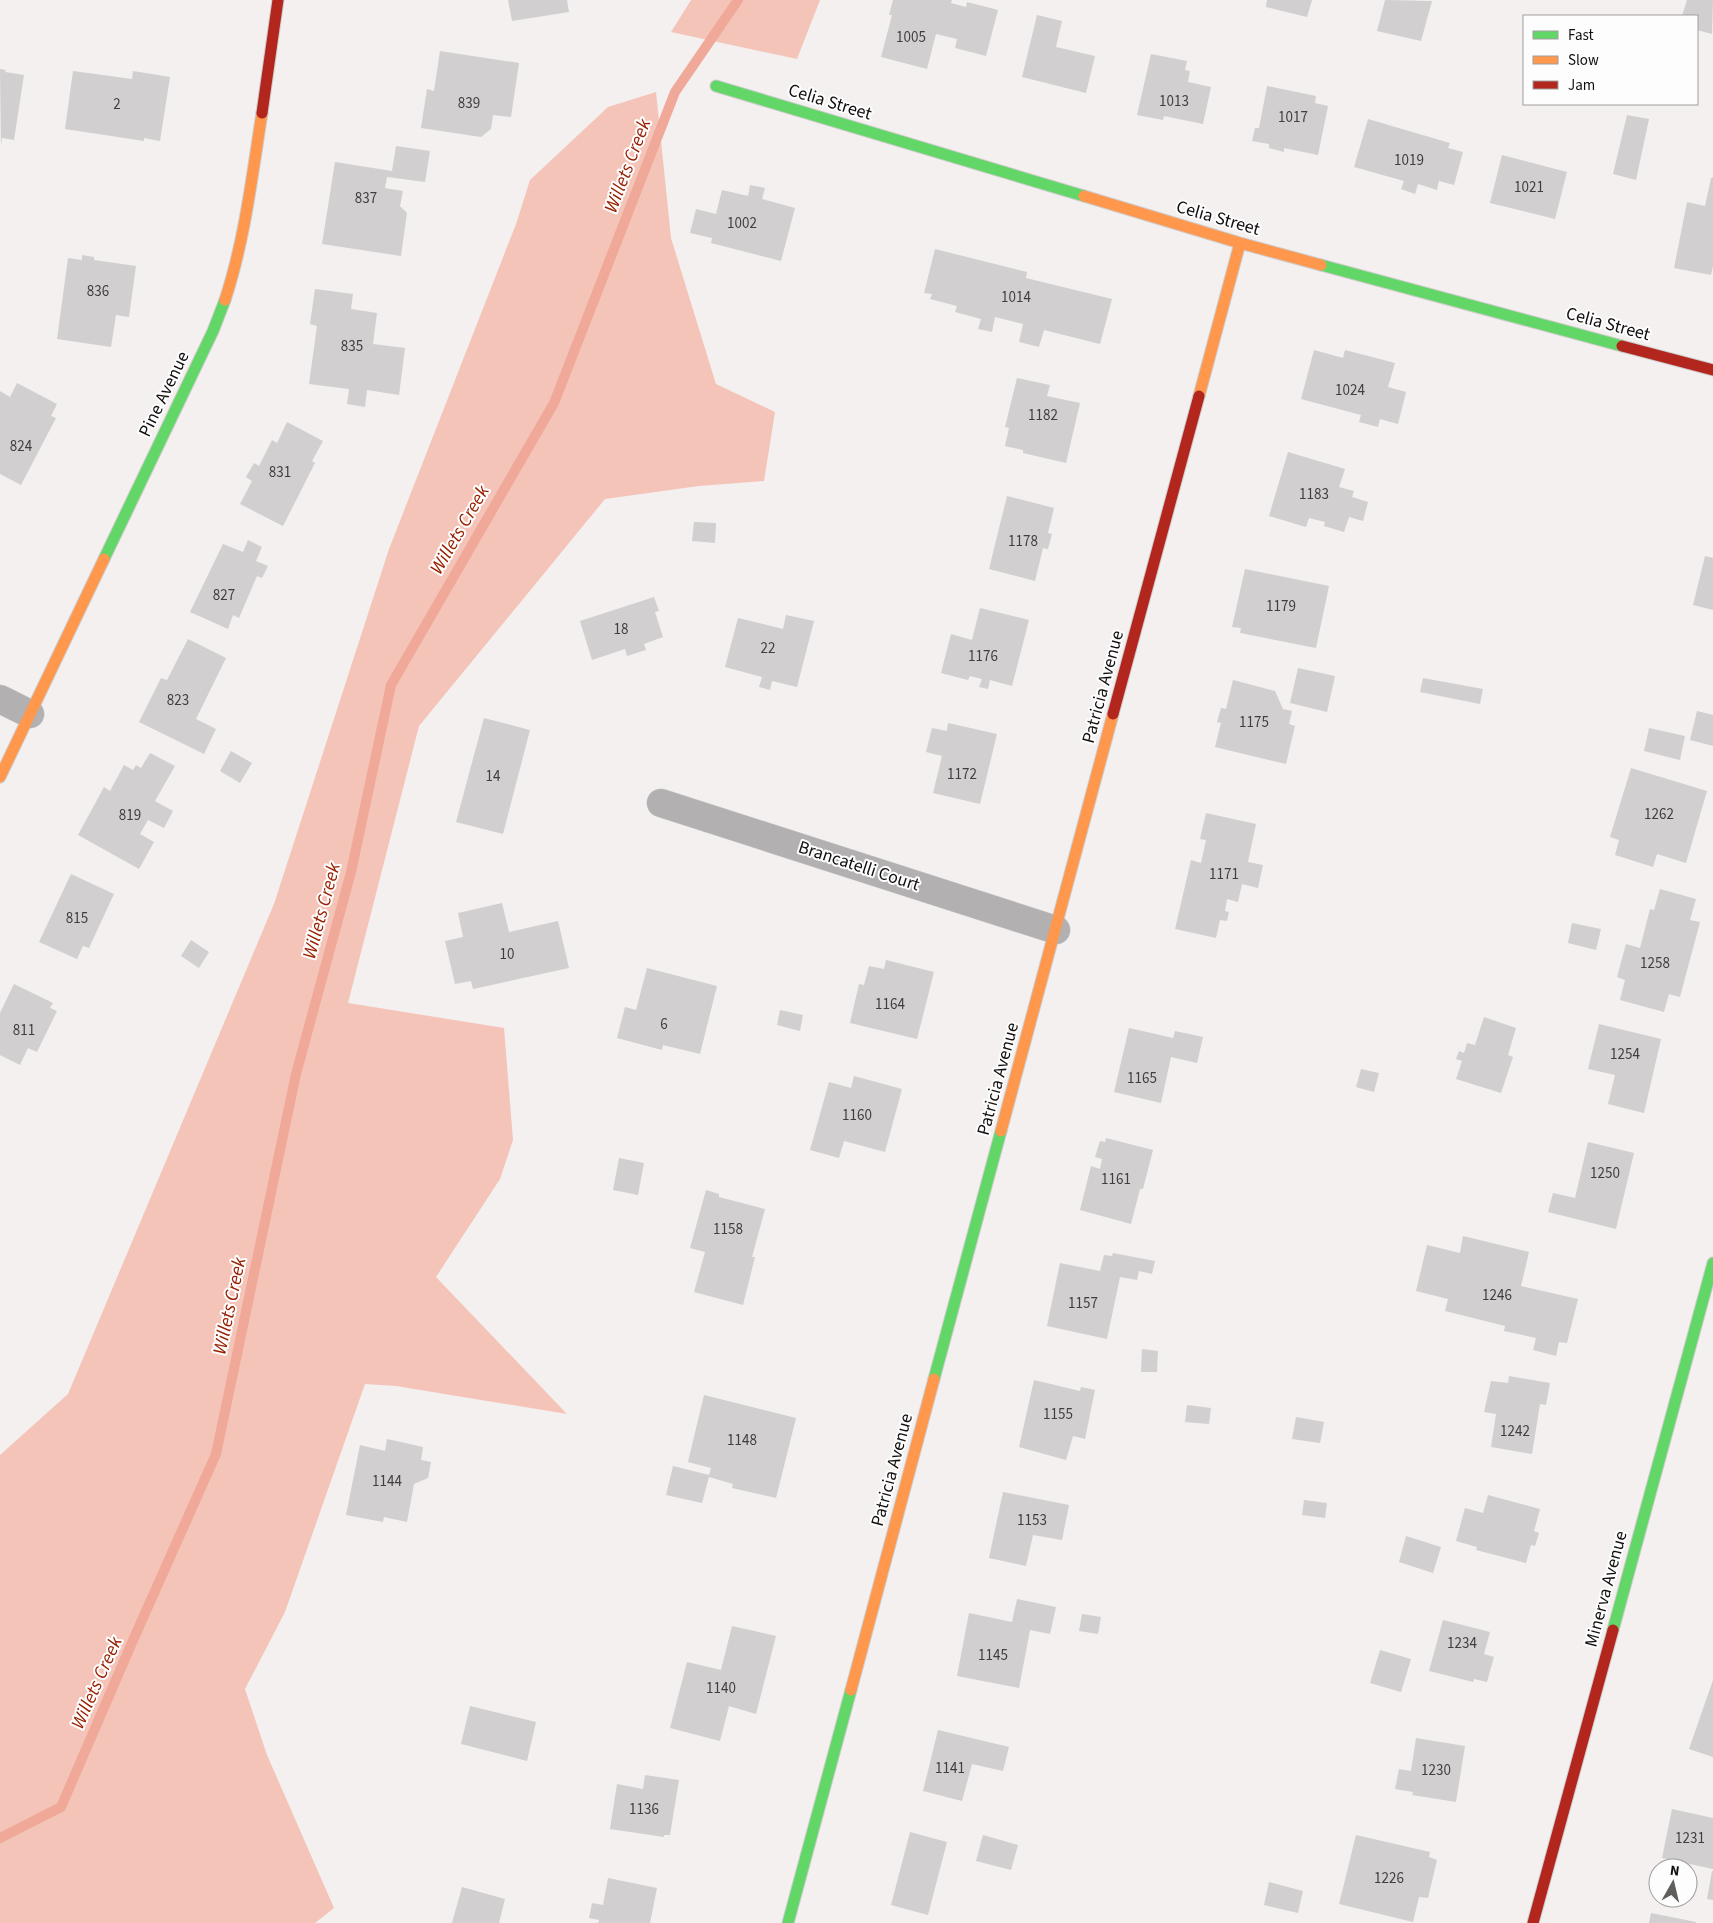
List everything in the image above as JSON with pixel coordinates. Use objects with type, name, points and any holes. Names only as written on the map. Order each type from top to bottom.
[{"type":"street","name":"Pine Avenue","points":[[0,777],[210,339],[227,296],[239,255],[246,220],[278,0]]},
{"type":"street","name":"Celia Street","points":[[716,86],[1240,243],[1713,370]]},
{"type":"street","name":"Patricia Avenue","points":[[788,1923],[1240,243]]},
{"type":"street","points":[[0,700],[30,714]]},
{"type":"street","name":"Brancatelli Court","points":[[661,803],[1056,930]]},
{"type":"street","name":"Minerva Avenue","points":[[1532,1923],[1713,1263]]},
{"type":"shaded area","points":[[691,0],[820,0],[797,59],[671,32]]},
{"type":"shaded area","points":[[656,92],[671,238],[716,384],[775,412],[764,481],[699,486],[605,499],[419,726],[348,1003],[504,1028],[513,1140],[500,1179],[436,1277],[567,1414],[396,1386],[365,1384],[285,1612],[245,1689],[267,1755],[334,1908],[315,1923],[0,1923],[0,1455],[68,1394],[274,904],[389,549],[516,224],[530,180],[608,107]]},
{"type":"building","points":[[508,0],[567,0],[569,12],[512,21]]},
{"type":"building","points":[[893,0],[952,0],[951,3],[966,7],[967,2],[998,10],[986,56],[955,48],[957,39],[936,34],[927,69],[881,57],[892,15],[889,15]]},
{"type":"building","points":[[1267,0],[1312,0],[1307,17],[1266,7]]},
{"type":"building","points":[[1385,0],[1432,1],[1421,41],[1377,31]]},
{"type":"building","points":[[1687,0],[1713,0],[1712,34],[1698,30],[1698,15],[1682,15]]},
{"type":"building","points":[[1037,15],[1062,21],[1056,47],[1095,56],[1086,93],[1022,77]]},
{"type":"building","points":[[440,51],[519,63],[511,117],[493,115],[491,129],[481,137],[421,128],[427,89],[434,91]]},
{"type":"building","points":[[1151,54],[1187,61],[1185,70],[1190,71],[1188,82],[1211,87],[1203,124],[1164,116],[1163,120],[1137,115]]},
{"type":"building","points":[[0,69],[6,70],[5,72],[24,75],[14,140],[2,138],[1,146]]},
{"type":"building","points":[[73,71],[132,79],[133,71],[170,77],[160,141],[144,138],[144,141],[65,129]]},
{"type":"building","points":[[1267,86],[1316,96],[1315,103],[1328,106],[1318,155],[1284,148],[1284,152],[1269,148],[1269,144],[1252,141],[1255,128],[1259,128]]},
{"type":"building","points":[[1627,115],[1649,119],[1636,180],[1613,174]]},
{"type":"building","points":[[1368,119],[1450,143],[1448,148],[1463,152],[1454,185],[1439,181],[1437,190],[1418,184],[1415,194],[1401,189],[1404,181],[1354,167]]},
{"type":"building","points":[[396,146],[430,151],[425,182],[387,177],[385,188],[403,191],[400,206],[407,213],[401,256],[322,244],[335,162],[392,171]]},
{"type":"building","points":[[1502,155],[1567,172],[1555,219],[1490,203]]},
{"type":"building","points":[[1713,177],[1713,266],[1711,275],[1674,268],[1687,202],[1705,206],[1711,178]]},
{"type":"building","points":[[750,185],[765,188],[762,199],[795,208],[781,261],[711,243],[712,238],[690,233],[696,209],[716,214],[722,190],[748,196]]},
{"type":"building","points":[[935,249],[1027,272],[1026,278],[1112,299],[1100,344],[1044,330],[1039,347],[1019,342],[1023,324],[995,317],[992,332],[978,329],[981,319],[955,312],[957,306],[930,299],[932,294],[924,293]]},
{"type":"building","points":[[82,255],[94,257],[94,260],[136,266],[129,317],[116,315],[111,347],[57,339],[68,258],[82,260]]},
{"type":"building","points":[[315,289],[353,294],[351,309],[377,313],[373,344],[405,348],[399,395],[367,390],[365,407],[347,404],[349,389],[309,384],[317,326],[310,324]]},
{"type":"building","points":[[1314,350],[1343,358],[1345,350],[1395,363],[1388,387],[1406,392],[1398,424],[1380,419],[1378,427],[1359,422],[1361,415],[1301,399]]},
{"type":"building","points":[[1017,378],[1050,385],[1047,396],[1080,403],[1066,463],[1023,453],[1023,450],[1005,446],[1009,428],[1005,427]]},
{"type":"building","points":[[17,383],[57,404],[51,416],[56,418],[21,485],[0,474],[0,391],[10,397]]},
{"type":"building","points":[[287,422],[323,441],[312,461],[315,463],[283,526],[240,504],[252,481],[246,477],[254,463],[259,466],[272,440],[277,443]]},
{"type":"building","points":[[1288,452],[1345,469],[1339,487],[1354,491],[1352,497],[1368,502],[1363,521],[1349,517],[1344,532],[1324,526],[1325,522],[1309,518],[1306,527],[1269,516]]},
{"type":"building","points":[[1007,496],[1054,508],[1048,533],[1052,534],[1048,549],[1043,548],[1035,581],[989,569]]},
{"type":"building","points":[[694,522],[716,523],[715,543],[692,541]]},
{"type":"building","points":[[248,540],[262,547],[256,561],[268,566],[262,578],[257,576],[239,618],[233,615],[228,629],[190,612],[223,544],[243,552]]},
{"type":"building","points":[[1705,556],[1713,558],[1713,610],[1693,605]]},
{"type":"building","points":[[1245,569],[1329,586],[1316,648],[1240,633],[1241,628],[1232,627]]},
{"type":"building","points":[[654,597],[659,611],[655,612],[663,637],[644,644],[646,650],[627,656],[625,649],[592,660],[580,621]]},
{"type":"building","points":[[980,608],[1029,620],[1012,686],[990,680],[988,689],[979,687],[982,679],[970,676],[968,680],[941,673],[951,634],[972,640]]},
{"type":"building","points":[[786,615],[814,621],[797,687],[772,681],[770,690],[759,687],[762,677],[725,667],[738,618],[783,629]]},
{"type":"building","points":[[188,639],[226,658],[196,719],[216,729],[204,754],[139,722],[161,678],[167,680]]},
{"type":"building","points":[[1298,668],[1335,676],[1327,712],[1290,703]]},
{"type":"building","points":[[1423,678],[1483,689],[1480,704],[1420,692]]},
{"type":"building","points":[[1233,680],[1275,691],[1283,709],[1292,711],[1289,724],[1295,726],[1286,764],[1215,747],[1221,723],[1217,722],[1221,708],[1226,709]]},
{"type":"building","points":[[1697,711],[1713,715],[1713,746],[1690,740]]},
{"type":"building","points":[[484,718],[530,730],[503,834],[456,822]]},
{"type":"building","points":[[948,723],[997,734],[980,804],[933,793],[942,756],[926,752],[932,728],[947,731]]},
{"type":"building","points":[[1649,728],[1685,736],[1680,760],[1644,751]]},
{"type":"building","points":[[231,751],[252,763],[240,783],[220,771]]},
{"type":"building","points":[[150,753],[175,766],[155,801],[173,811],[164,828],[148,820],[140,834],[154,842],[139,869],[78,835],[104,787],[110,791],[124,765],[133,770],[136,765],[141,768]]},
{"type":"building","points":[[1631,768],[1707,791],[1686,863],[1657,854],[1653,867],[1615,855],[1619,840],[1610,837]]},
{"type":"building","points":[[1206,813],[1256,824],[1248,862],[1263,865],[1258,888],[1242,884],[1238,902],[1227,899],[1225,911],[1229,912],[1227,921],[1220,920],[1216,938],[1175,929],[1191,860],[1201,863],[1206,840],[1200,839]]},
{"type":"building","points":[[71,874],[114,894],[89,948],[83,946],[77,959],[39,942]]},
{"type":"building","points":[[1660,889],[1696,899],[1690,920],[1700,922],[1680,997],[1669,994],[1664,1012],[1620,1000],[1625,980],[1617,977],[1626,944],[1640,948],[1650,909],[1654,910]]},
{"type":"building","points":[[502,903],[509,932],[558,921],[569,968],[473,989],[471,981],[455,984],[445,941],[463,937],[458,913]]},
{"type":"building","points":[[1572,923],[1601,929],[1596,950],[1568,943]]},
{"type":"building","points":[[191,940],[209,952],[199,968],[181,956]]},
{"type":"building","points":[[886,960],[934,972],[917,1039],[850,1023],[859,984],[864,985],[869,966],[884,969]]},
{"type":"building","points":[[647,968],[717,986],[700,1054],[663,1045],[662,1050],[617,1038],[625,1007],[636,1010]]},
{"type":"building","points":[[14,984],[53,1003],[50,1008],[57,1011],[37,1052],[28,1048],[20,1065],[0,1055],[0,1013]]},
{"type":"building","points":[[780,1010],[803,1015],[800,1031],[777,1025]]},
{"type":"building","points":[[1484,1017],[1516,1028],[1508,1055],[1513,1057],[1501,1093],[1456,1079],[1462,1061],[1456,1059],[1459,1051],[1464,1053],[1467,1043],[1475,1045]]},
{"type":"building","points":[[1599,1024],[1661,1039],[1644,1113],[1608,1104],[1615,1075],[1588,1069]]},
{"type":"building","points":[[1129,1028],[1173,1038],[1175,1031],[1203,1037],[1197,1063],[1171,1057],[1161,1103],[1114,1092]]},
{"type":"building","points":[[1361,1069],[1379,1073],[1374,1092],[1356,1087]]},
{"type":"building","points":[[854,1076],[902,1089],[885,1152],[844,1141],[839,1158],[810,1150],[829,1082],[851,1088]]},
{"type":"building","points":[[1106,1138],[1153,1150],[1143,1189],[1140,1189],[1131,1224],[1080,1210],[1091,1166],[1100,1169],[1102,1159],[1095,1157],[1100,1141],[1105,1142]]},
{"type":"building","points":[[1588,1142],[1634,1153],[1616,1229],[1548,1212],[1553,1193],[1575,1198]]},
{"type":"building","points":[[619,1158],[644,1163],[638,1195],[613,1190]]},
{"type":"building","points":[[706,1190],[719,1194],[719,1197],[765,1209],[752,1257],[755,1257],[743,1305],[694,1292],[705,1252],[690,1248]]},
{"type":"building","points":[[1463,1236],[1529,1252],[1521,1286],[1578,1299],[1567,1343],[1559,1342],[1556,1356],[1533,1350],[1536,1338],[1504,1331],[1505,1326],[1445,1311],[1448,1299],[1416,1291],[1427,1245],[1460,1253]]},
{"type":"building","points":[[1113,1253],[1155,1261],[1152,1274],[1139,1271],[1137,1280],[1120,1277],[1107,1339],[1047,1326],[1060,1263],[1100,1271],[1104,1255],[1112,1256]]},
{"type":"building","points":[[1142,1349],[1158,1351],[1157,1372],[1141,1372]]},
{"type":"building","points":[[1509,1376],[1550,1383],[1546,1405],[1540,1404],[1532,1454],[1491,1447],[1496,1414],[1484,1412],[1491,1381],[1508,1383]]},
{"type":"building","points":[[1034,1380],[1080,1391],[1081,1387],[1095,1390],[1085,1439],[1073,1436],[1066,1460],[1019,1447]]},
{"type":"building","points":[[704,1395],[796,1418],[776,1498],[732,1488],[733,1484],[709,1477],[702,1503],[666,1495],[673,1466],[709,1475],[711,1468],[688,1462]]},
{"type":"building","points":[[1187,1405],[1211,1408],[1209,1424],[1185,1422]]},
{"type":"building","points":[[1296,1417],[1324,1422],[1320,1443],[1292,1439]]},
{"type":"building","points":[[387,1439],[423,1447],[421,1460],[431,1462],[428,1478],[414,1484],[407,1522],[384,1517],[383,1522],[346,1515],[360,1445],[385,1451]]},
{"type":"building","points":[[1003,1492],[1069,1505],[1062,1540],[1033,1535],[1026,1566],[989,1558]]},
{"type":"building","points":[[1488,1495],[1540,1509],[1534,1531],[1539,1533],[1535,1546],[1531,1545],[1526,1563],[1476,1550],[1477,1547],[1456,1541],[1465,1508],[1483,1513]]},
{"type":"building","points":[[1304,1500],[1327,1503],[1325,1518],[1302,1515]]},
{"type":"building","points":[[1406,1536],[1441,1547],[1433,1573],[1399,1562]]},
{"type":"building","points":[[1017,1599],[1056,1607],[1050,1634],[1030,1630],[1019,1688],[957,1676],[969,1613],[1012,1622]]},
{"type":"building","points":[[1082,1614],[1101,1617],[1098,1634],[1079,1631]]},
{"type":"building","points":[[1443,1620],[1490,1632],[1484,1654],[1494,1657],[1487,1682],[1474,1679],[1473,1682],[1429,1671]]},
{"type":"building","points":[[732,1626],[776,1636],[756,1714],[729,1706],[720,1741],[670,1728],[687,1662],[721,1670]]},
{"type":"building","points":[[1380,1650],[1411,1659],[1401,1692],[1370,1683]]},
{"type":"building","points":[[1713,1680],[1713,1757],[1689,1749]]},
{"type":"building","points":[[470,1706],[536,1722],[527,1761],[461,1744]]},
{"type":"building","points":[[938,1730],[1009,1747],[1003,1771],[972,1764],[962,1801],[923,1791]]},
{"type":"building","points":[[1416,1738],[1465,1746],[1456,1802],[1412,1795],[1413,1792],[1395,1789],[1399,1769],[1411,1771]]},
{"type":"building","points":[[645,1775],[679,1780],[670,1835],[664,1835],[664,1837],[610,1829],[617,1784],[643,1789]]},
{"type":"building","points":[[1672,1809],[1713,1818],[1713,1869],[1698,1866],[1698,1858],[1662,1858]]},
{"type":"building","points":[[910,1832],[947,1842],[928,1915],[891,1905]]},
{"type":"building","points":[[983,1835],[1018,1845],[1011,1870],[976,1861]]},
{"type":"building","points":[[1356,1835],[1430,1852],[1429,1857],[1437,1860],[1428,1898],[1419,1897],[1413,1922],[1339,1904]]},
{"type":"building","points":[[1713,1871],[1713,1900],[1707,1899]]},
{"type":"building","points":[[608,1878],[657,1888],[650,1923],[598,1923],[599,1920],[589,1918],[592,1903],[603,1905]]},
{"type":"building","points":[[1269,1882],[1303,1891],[1298,1913],[1264,1905]]},
{"type":"building","points":[[462,1887],[505,1899],[499,1923],[452,1923]]},
{"type":"building","points":[[1651,1913],[1696,1922],[1696,1923],[1649,1923]]},
{"type":"waterway","name":"Willets Creek","points":[[0,1838],[61,1807],[216,1454],[296,1074],[351,872],[391,685],[554,403],[675,92],[738,0]]},
{"type":"traffic: fast","points":[[716,86],[1084,196]]},
{"type":"traffic: fast","points":[[1321,265],[1622,346]]},
{"type":"traffic: fast","points":[[104,559],[213,331],[225,300]]},
{"type":"traffic: fast","points":[[934,1379],[1001,1131]]},
{"type":"traffic: fast","points":[[1613,1630],[1713,1263]]},
{"type":"traffic: fast","points":[[788,1923],[851,1690]]},
{"type":"traffic: slow","points":[[225,300],[243,231],[262,113]]},
{"type":"traffic: slow","points":[[1084,196],[1240,243],[1321,265]]},
{"type":"traffic: slow","points":[[1199,396],[1240,243]]},
{"type":"traffic: slow","points":[[0,777],[104,559]]},
{"type":"traffic: slow","points":[[1001,1131],[1113,714]]},
{"type":"traffic: slow","points":[[851,1690],[934,1379]]},
{"type":"traffic: jam","points":[[262,113],[278,0]]},
{"type":"traffic: jam","points":[[1622,346],[1713,370]]},
{"type":"traffic: jam","points":[[1113,714],[1199,396]]},
{"type":"traffic: jam","points":[[1533,1923],[1613,1630]]}]
